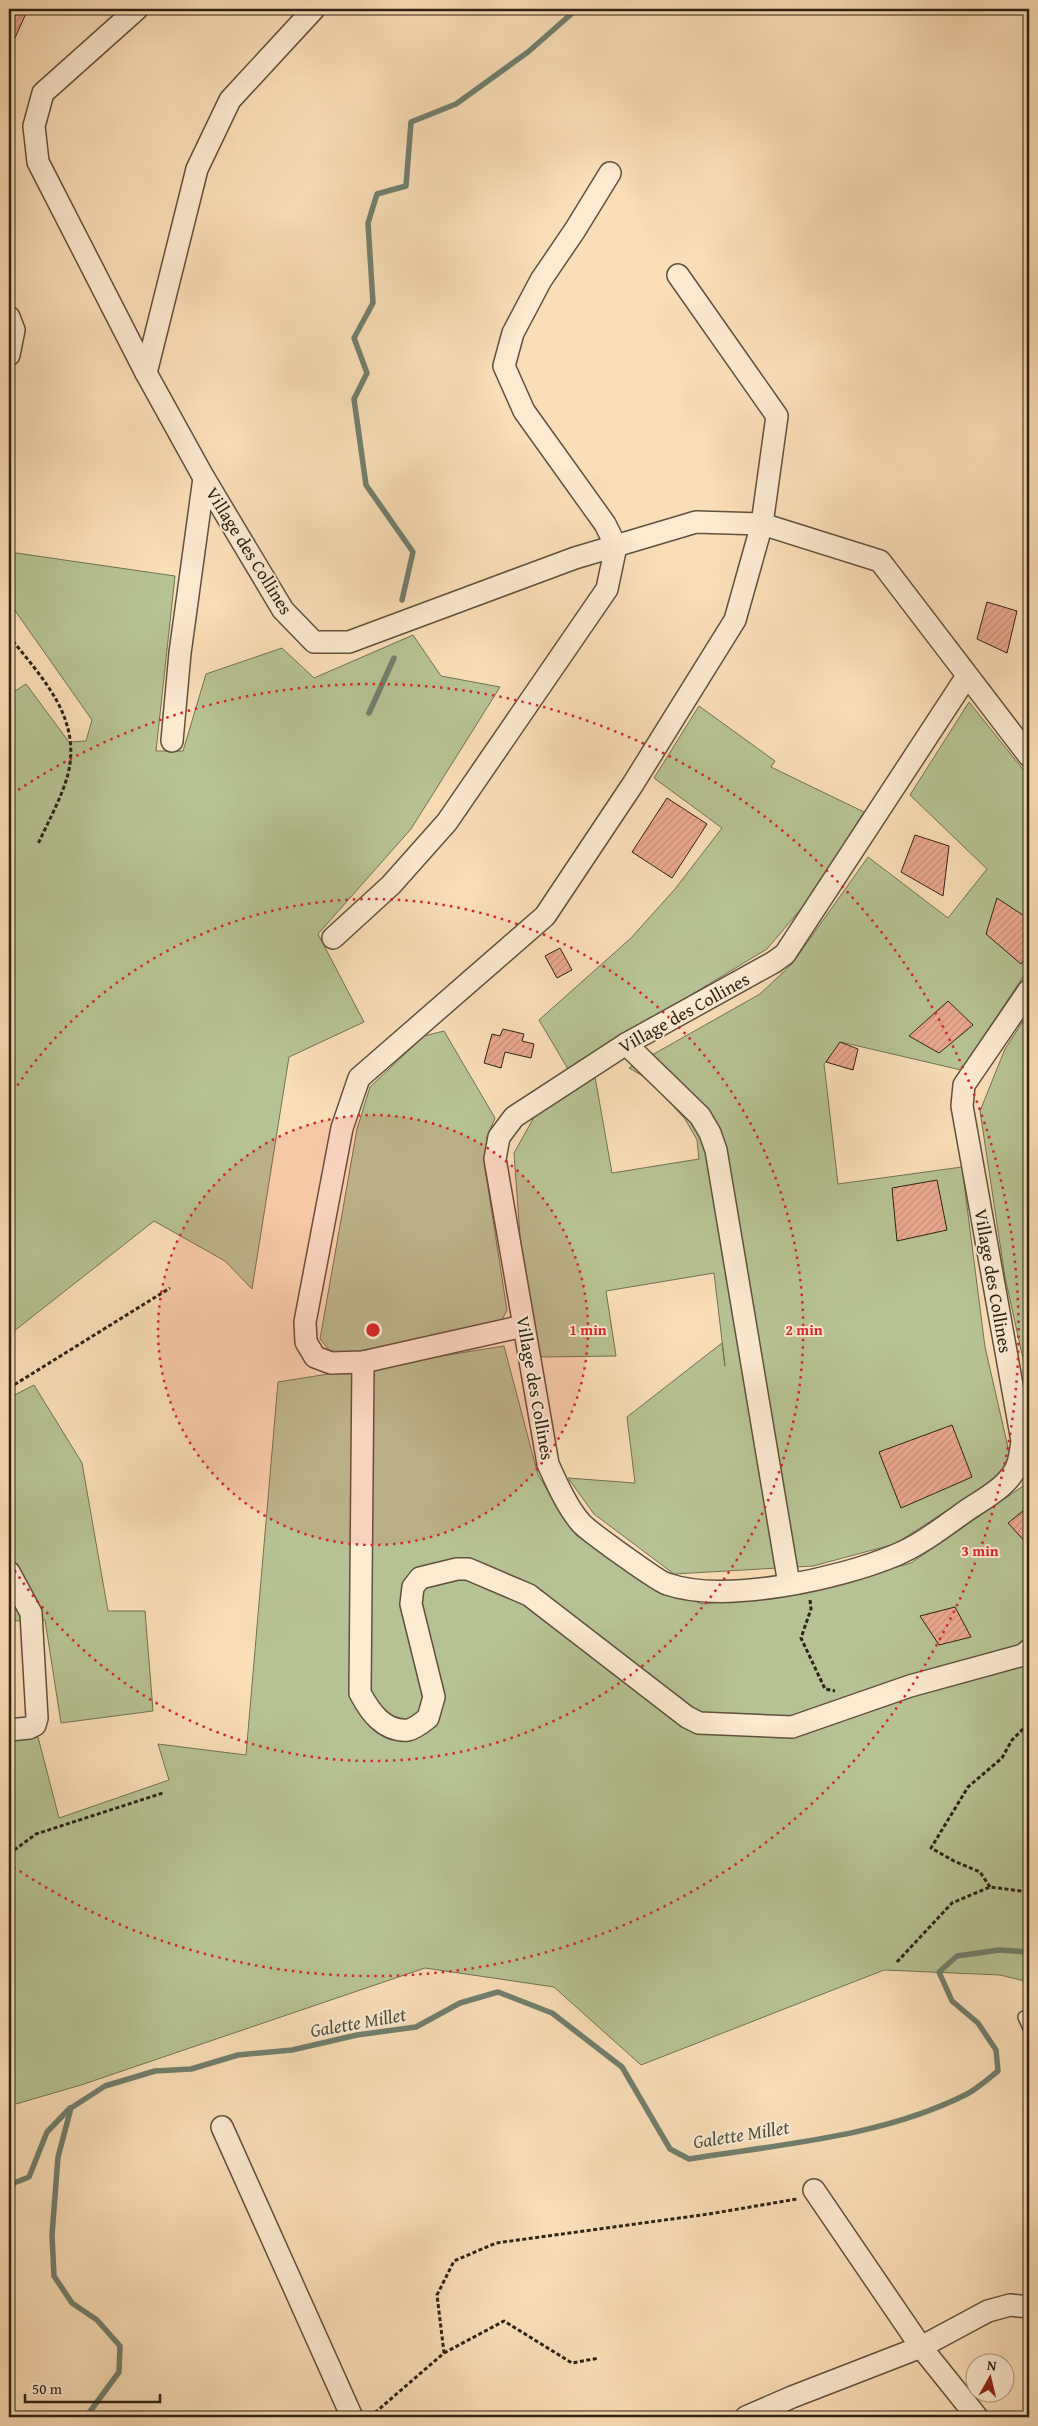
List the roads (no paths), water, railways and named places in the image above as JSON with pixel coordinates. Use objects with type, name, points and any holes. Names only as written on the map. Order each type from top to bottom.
[{"type":"street","name":"Village des Collines","points":[[137,9],[44,92],[34,126],[38,162],[146,373],[204,478],[283,610],[314,642],[349,642],[575,558],[696,522],[762,524],[880,561],[1029,756]]},
{"type":"street","points":[[146,373],[198,169],[230,100],[314,9]]},
{"type":"street","points":[[333,938],[391,885],[447,822],[607,590],[616,546],[605,524],[524,411],[504,366],[513,332],[541,280],[610,173]]},
{"type":"street","points":[[523,1326],[363,1362],[331,1363],[315,1357],[306,1342],[305,1322],[342,1128],[358,1078],[545,916],[633,784],[735,620],[762,524],[777,416],[678,275]]},
{"type":"street","points":[[9,317],[14,330],[9,355]]},
{"type":"street","points":[[172,741],[181,644],[204,478]]},
{"type":"street","name":"Village des Collines","points":[[967,676],[785,954],[774,962],[626,1044],[514,1117],[499,1137],[495,1159],[548,1464],[563,1496],[582,1524],[665,1584],[694,1592],[724,1591],[798,1583],[861,1568],[898,1555],[926,1539],[1003,1485],[1018,1465],[1022,1441],[962,1106],[964,1085],[1029,990]]},
{"type":"street","points":[[626,1044],[700,1116],[710,1133],[716,1150],[798,1583]]},
{"type":"street","points":[[363,1362],[360,1693],[371,1714],[389,1727],[409,1730],[428,1718],[434,1697],[411,1604],[413,1587],[420,1578],[457,1568],[468,1569],[529,1594],[687,1717],[699,1722],[792,1727],[910,1686],[1023,1655],[1029,1650]]},
{"type":"street","points":[[9,1572],[31,1613],[37,1718],[35,1725],[19,1729]]},
{"type":"street","points":[[222,2127],[352,2417]]},
{"type":"street","points":[[816,2193],[920,2347],[977,2417]]},
{"type":"street","points":[[746,2417],[920,2347],[988,2311],[1010,2305],[1029,2308]]},
{"type":"waterway","points":[[402,600],[413,552],[366,485],[354,399],[367,373],[354,338],[373,303],[368,223],[377,194],[406,186],[411,122],[456,104],[528,52],[577,9]]},
{"type":"waterway","points":[[369,713],[394,658]]},
{"type":"waterway","name":"Galette Millet","points":[[86,2417],[119,2372],[120,2346],[97,2320],[72,2303],[54,2276],[52,2235],[58,2157],[71,2108],[105,2086],[155,2071],[191,2069],[238,2055],[292,2050],[357,2035],[416,2027],[460,2003],[498,1992],[552,2013],[622,2067],[670,2149],[689,2159],[866,2130],[934,2109],[971,2092],[998,2071],[996,2050],[978,2023],[952,2001],[939,1972],[957,1956],[999,1950],[1029,1952]]},
{"type":"waterway","points":[[9,2185],[29,2177],[47,2132],[70,2108]]}]
